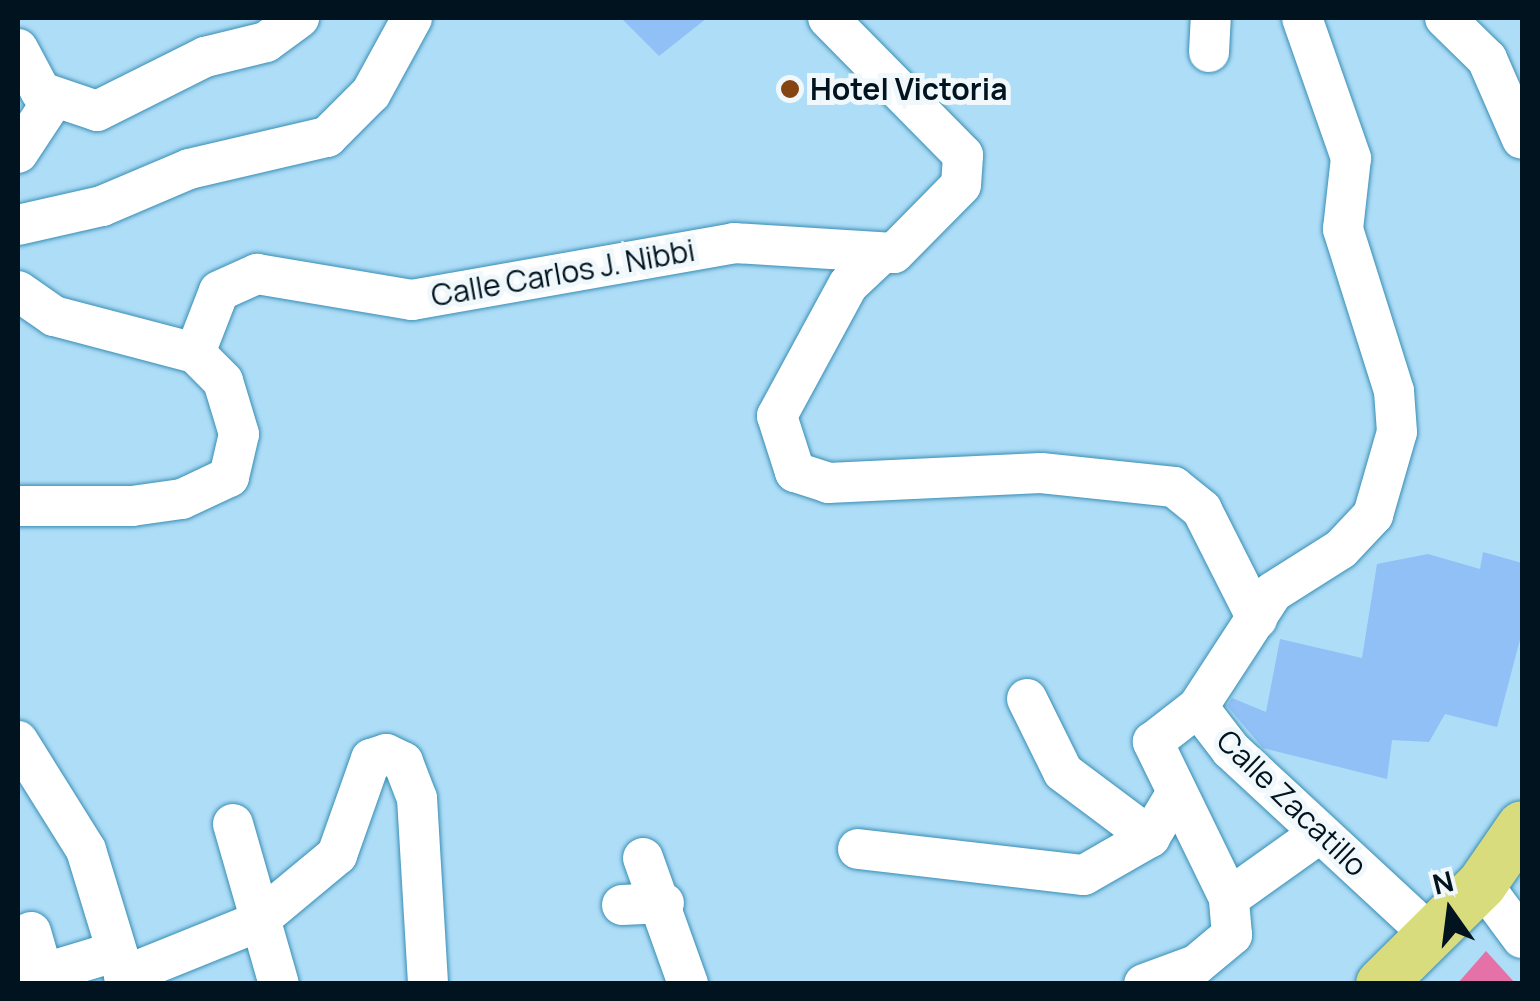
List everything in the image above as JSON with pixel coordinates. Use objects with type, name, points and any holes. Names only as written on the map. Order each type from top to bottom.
[{"type":"main road","points":[[1382,984],[1482,884],[1522,826]]},
{"type":"street","points":[[18,49],[53,100],[97,111],[205,57],[266,42],[299,18]]},
{"type":"street","points":[[18,225],[102,206],[188,168],[327,137],[371,93],[412,18]]},
{"type":"street","name":"Calle Carlos J. Nibbi","points":[[195,353],[219,291],[257,274],[412,300],[734,243],[843,270],[918,238],[966,169],[828,18]]},
{"type":"street","name":"Calle Zacatillo","points":[[1229,898],[1153,742],[1198,707],[1288,579],[1340,549],[1373,515],[1397,432],[1394,392],[1343,230],[1351,158],[1302,18]]},
{"type":"street","points":[[1444,18],[1486,59],[1522,138]]},
{"type":"street","points":[[18,153],[53,100]]},
{"type":"street","points":[[843,270],[777,416],[794,472],[828,483],[1041,473],[1158,482],[1202,510],[1257,619]]},
{"type":"street","points":[[18,291],[54,316],[195,353],[224,381],[239,434],[228,477],[182,499],[132,506],[18,506]]},
{"type":"street","points":[[1028,699],[1063,772],[1150,837]]},
{"type":"street","name":"Calle Zacatillo","points":[[1198,707],[1320,834],[1433,936]]},
{"type":"street","points":[[18,741],[86,850],[122,971]]},
{"type":"street","points":[[30,932],[36,981],[122,971],[255,923],[337,855],[370,759],[386,754],[402,762],[417,798],[428,984]]},
{"type":"street","points":[[858,849],[1048,878],[1084,876],[1150,837],[1176,794]]},
{"type":"street","points":[[233,824],[255,923],[279,984]]},
{"type":"street","points":[[1144,984],[1196,965],[1232,935],[1229,898],[1320,834]]},
{"type":"street","points":[[643,858],[664,903],[688,984]]},
{"type":"street","points":[[1482,884],[1522,938]]},
{"type":"street","points":[[622,906],[664,903]]},
{"type":"shaded area","points":[[1486,951],[1515,983],[1458,983]]},
{"type":"building","points":[[621,18],[707,18],[659,56]]},
{"type":"building","points":[[1483,552],[1522,563],[1522,632],[1497,727],[1445,714],[1429,742],[1392,740],[1387,779],[1263,748],[1227,706],[1232,698],[1266,712],[1280,639],[1362,658],[1377,564],[1428,554],[1480,569]]},
{"type":"place","name":"Hotel Victoria","points":[[790,89]]}]
